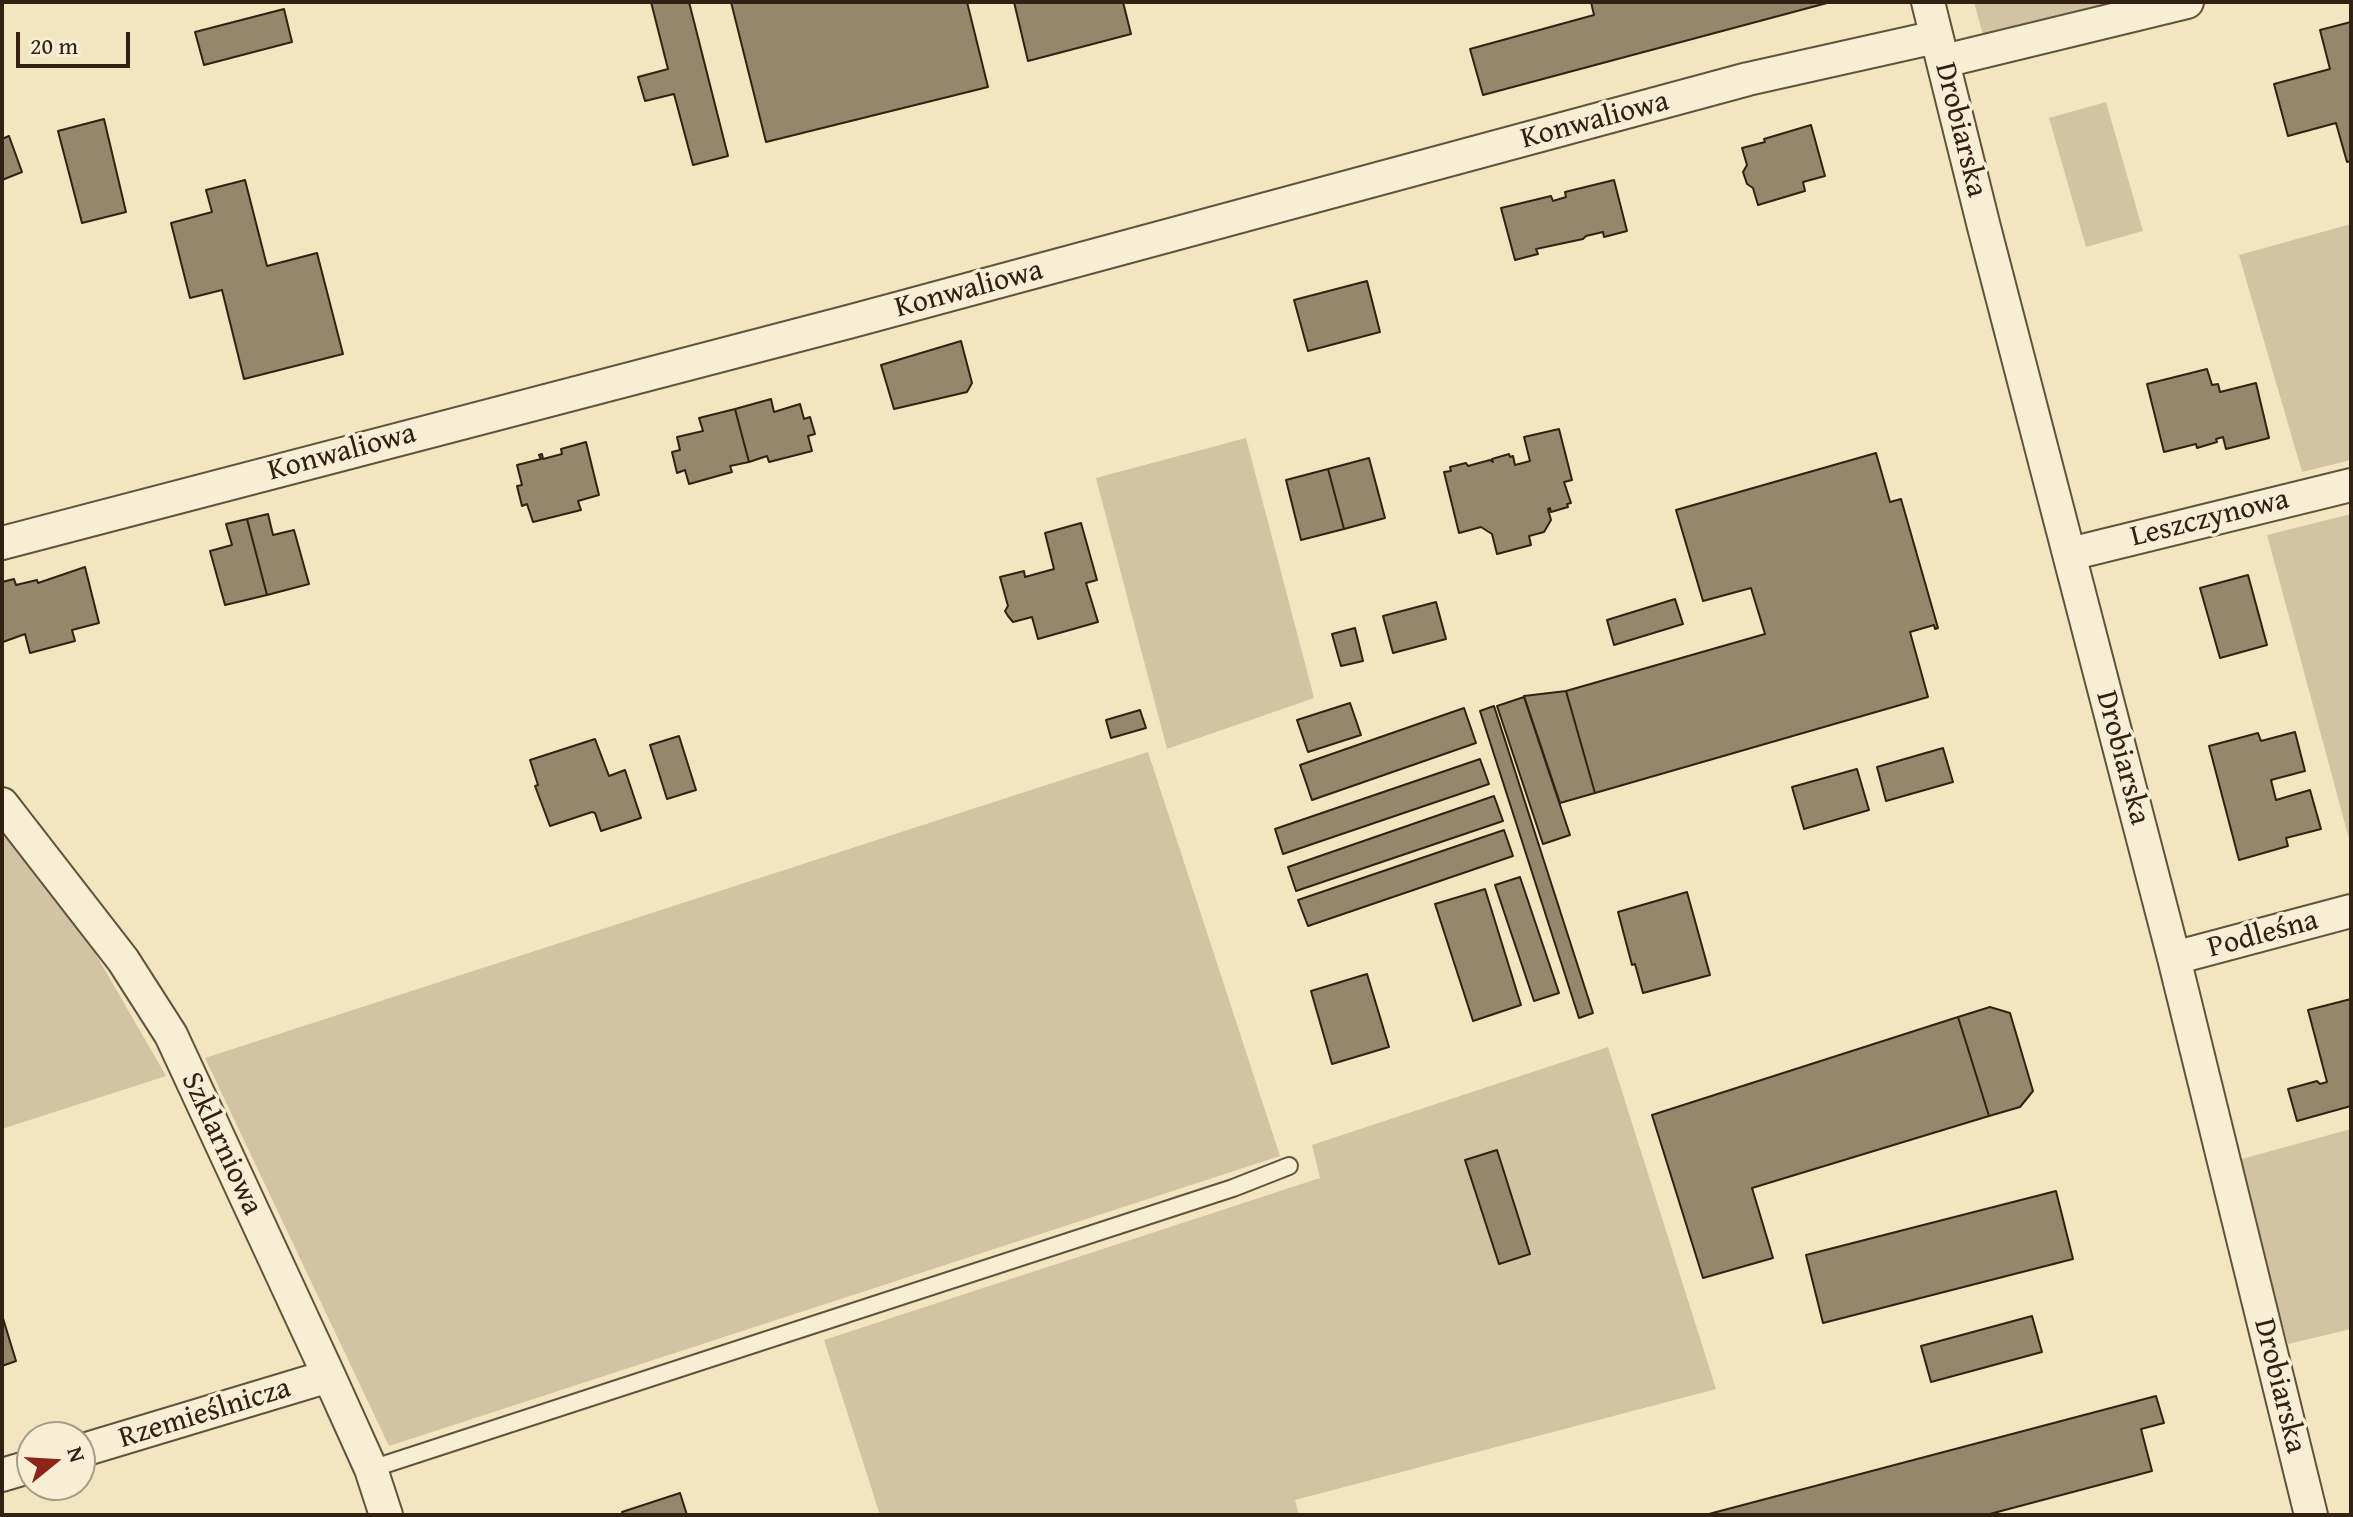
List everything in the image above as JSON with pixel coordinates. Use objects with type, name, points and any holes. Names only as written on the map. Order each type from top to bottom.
[{"type":"street","name":"Drobiarska","points":[[1928,2],[2174,958],[2311,1515]]},
{"type":"street","name":"Konwaliowa","points":[[2,543],[852,321],[1748,79],[1940,49],[2187,2]]},
{"type":"street","name":"Leszczynowa","points":[[2070,554],[2351,485]]},
{"type":"street","name":"Szklarniowa","points":[[2,804],[123,960],[171,1035],[371,1469],[386,1515]]},
{"type":"street","name":"Podleśna","points":[[2174,958],[2351,911]]},
{"type":"street","name":"Rzemieślnicza","points":[[96,1446],[329,1376]]},
{"type":"lane","points":[[371,1469],[1233,1188],[1289,1166]]},
{"type":"shaded area","points":[[1974,2],[2119,2],[1983,35]]},
{"type":"shaded area","points":[[2106,102],[2143,231],[2086,247],[2049,118]]},
{"type":"shaded area","points":[[2351,224],[2351,460],[2302,472],[2239,255]]},
{"type":"shaded area","points":[[1246,438],[1314,698],[1167,749],[1096,478]]},
{"type":"shaded area","points":[[2351,514],[2351,846],[2267,535]]},
{"type":"shaded area","points":[[1148,752],[1280,1156],[389,1446],[205,1058]]},
{"type":"shaded area","points":[[2,831],[75,918],[166,1076],[2,1129]]},
{"type":"shaded area","points":[[1608,1047],[1716,1389],[1295,1500],[1299,1515],[880,1515],[824,1340],[1320,1178],[1312,1145]]},
{"type":"shaded area","points":[[2351,1129],[2351,1329],[2288,1344],[2238,1160]]},
{"type":"building","points":[[651,2],[689,2],[728,156],[693,165],[674,94],[645,101],[638,77],[668,69]]},
{"type":"building","points":[[731,2],[967,2],[988,87],[766,142]]},
{"type":"building","points":[[1014,2],[1123,2],[1131,34],[1028,61]]},
{"type":"building","points":[[1591,2],[1827,3],[1483,95],[1470,49],[1594,15]]},
{"type":"building","points":[[284,9],[292,42],[204,65],[195,32]]},
{"type":"building","points":[[2351,22],[2351,161],[2347,162],[2336,123],[2288,136],[2274,84],[2330,69],[2320,30]]},
{"type":"building","points":[[104,119],[126,212],[82,223],[58,131]]},
{"type":"building","points":[[1811,125],[1825,176],[1803,182],[1805,191],[1758,205],[1753,188],[1747,184],[1743,172],[1747,165],[1742,148]]},
{"type":"building","points":[[9,136],[22,172],[2,180],[2,139]]},
{"type":"building","points":[[245,180],[267,266],[317,253],[343,354],[244,379],[222,290],[190,298],[171,223],[212,212],[206,190]]},
{"type":"building","points":[[1614,180],[1627,231],[1604,237],[1603,232],[1586,236],[1536,249],[1538,254],[1515,260],[1501,208],[1551,196],[1553,201],[1566,197],[1565,192]]},
{"type":"building","points":[[1367,281],[1380,332],[1308,351],[1294,300]]},
{"type":"building","points":[[961,341],[972,383],[967,392],[894,409],[881,365]]},
{"type":"building","points":[[2207,369],[2212,385],[2218,384],[2220,392],[2256,383],[2269,438],[2226,449],[2223,437],[2197,448],[2196,444],[2164,452],[2147,384]]},
{"type":"building","points":[[771,399],[774,412],[800,404],[804,419],[810,417],[815,434],[808,436],[812,451],[769,462],[767,456],[749,462],[735,409]]},
{"type":"building","points":[[735,409],[749,462],[730,466],[732,472],[689,484],[685,470],[677,473],[672,452],[680,450],[677,437],[703,431],[699,418]]},
{"type":"building","points":[[1559,429],[1572,480],[1564,482],[1571,503],[1567,504],[1568,507],[1551,512],[1548,509],[1551,520],[1544,532],[1529,536],[1531,545],[1497,554],[1492,534],[1481,527],[1459,533],[1444,472],[1466,463],[1468,466],[1490,460],[1493,462],[1492,459],[1509,454],[1513,456],[1515,465],[1530,461],[1524,437]]},
{"type":"building","points":[[586,442],[599,495],[578,501],[581,510],[533,522],[527,504],[522,506],[517,486],[522,485],[517,465],[541,459],[539,455],[542,454],[543,459],[562,454],[561,449]]},
{"type":"building","points":[[1876,453],[1890,502],[1901,499],[1938,628],[1935,629],[1934,625],[1910,632],[1928,697],[1595,793],[1566,691],[1765,634],[1751,588],[1703,601],[1676,510]]},
{"type":"building","points":[[1369,458],[1385,518],[1344,529],[1328,469]]},
{"type":"building","points":[[1328,469],[1344,529],[1301,540],[1286,480]]},
{"type":"building","points":[[268,514],[273,535],[294,530],[309,584],[267,595],[247,519]]},
{"type":"building","points":[[247,519],[267,595],[225,605],[210,551],[232,545],[226,524]]},
{"type":"building","points":[[1081,523],[1097,580],[1086,583],[1098,622],[1038,639],[1032,617],[1013,622],[1008,616],[1000,577],[1024,571],[1025,577],[1054,569],[1045,533]]},
{"type":"building","points":[[85,567],[99,623],[72,630],[75,641],[30,653],[25,634],[3,642],[2,582],[14,579],[16,585],[37,580],[38,583]]},
{"type":"building","points":[[2248,575],[2267,645],[2220,658],[2200,588]]},
{"type":"building","points":[[1675,599],[1683,624],[1614,645],[1607,620]]},
{"type":"building","points":[[1436,602],[1446,639],[1393,653],[1383,616]]},
{"type":"building","points":[[1355,628],[1363,661],[1341,666],[1332,634]]},
{"type":"building","points":[[1566,691],[1595,793],[1560,803],[1524,696]]},
{"type":"building","points":[[1524,697],[1570,835],[1543,844],[1497,706]]},
{"type":"building","points":[[1350,703],[1361,735],[1308,752],[1297,720]]},
{"type":"building","points":[[1494,706],[1593,1013],[1579,1018],[1480,711]]},
{"type":"building","points":[[1464,708],[1476,743],[1312,800],[1300,765]]},
{"type":"building","points":[[1140,710],[1146,728],[1111,738],[1106,720]]},
{"type":"building","points":[[2295,732],[2305,771],[2271,780],[2276,800],[2310,790],[2321,829],[2286,838],[2288,846],[2239,860],[2209,746],[2258,733],[2261,741]]},
{"type":"building","points":[[679,736],[696,790],[667,799],[650,745]]},
{"type":"building","points":[[595,739],[609,776],[625,770],[641,818],[601,831],[592,812],[550,826],[535,786],[538,785],[530,760]]},
{"type":"building","points":[[1943,748],[1953,782],[1886,801],[1877,767]]},
{"type":"building","points":[[1480,759],[1489,784],[1283,854],[1275,829]]},
{"type":"building","points":[[1857,769],[1869,810],[1804,829],[1792,787]]},
{"type":"building","points":[[1494,796],[1503,821],[1296,891],[1288,867]]},
{"type":"building","points":[[1504,830],[1513,856],[1308,926],[1298,900]]},
{"type":"building","points":[[1520,877],[1559,993],[1534,1001],[1495,885]]},
{"type":"building","points":[[1485,889],[1521,1005],[1473,1021],[1435,904]]},
{"type":"building","points":[[1687,892],[1710,975],[1643,993],[1618,912]]},
{"type":"building","points":[[1367,974],[1389,1047],[1332,1064],[1311,991]]},
{"type":"building","points":[[2351,999],[2351,1106],[2297,1121],[2288,1089],[2317,1081],[2320,1084],[2327,1082],[2308,1010]]},
{"type":"building","points":[[1990,1007],[2010,1013],[2033,1091],[2020,1107],[1989,1116],[1958,1017]]},
{"type":"building","points":[[1958,1017],[1989,1116],[1752,1188],[1773,1258],[1703,1278],[1652,1115]]},
{"type":"building","points":[[1497,1150],[1530,1254],[1499,1264],[1465,1160]]},
{"type":"building","points":[[2056,1191],[2073,1259],[1823,1323],[1806,1255]]},
{"type":"building","points":[[2,1315],[16,1361],[2,1366]]},
{"type":"building","points":[[2032,1316],[2042,1352],[1931,1382],[1921,1346]]},
{"type":"building","points":[[2156,1396],[2164,1423],[2141,1429],[2152,1471],[1986,1515],[1705,1515]]},
{"type":"building","points":[[680,1493],[687,1515],[623,1515],[622,1512]]}]
